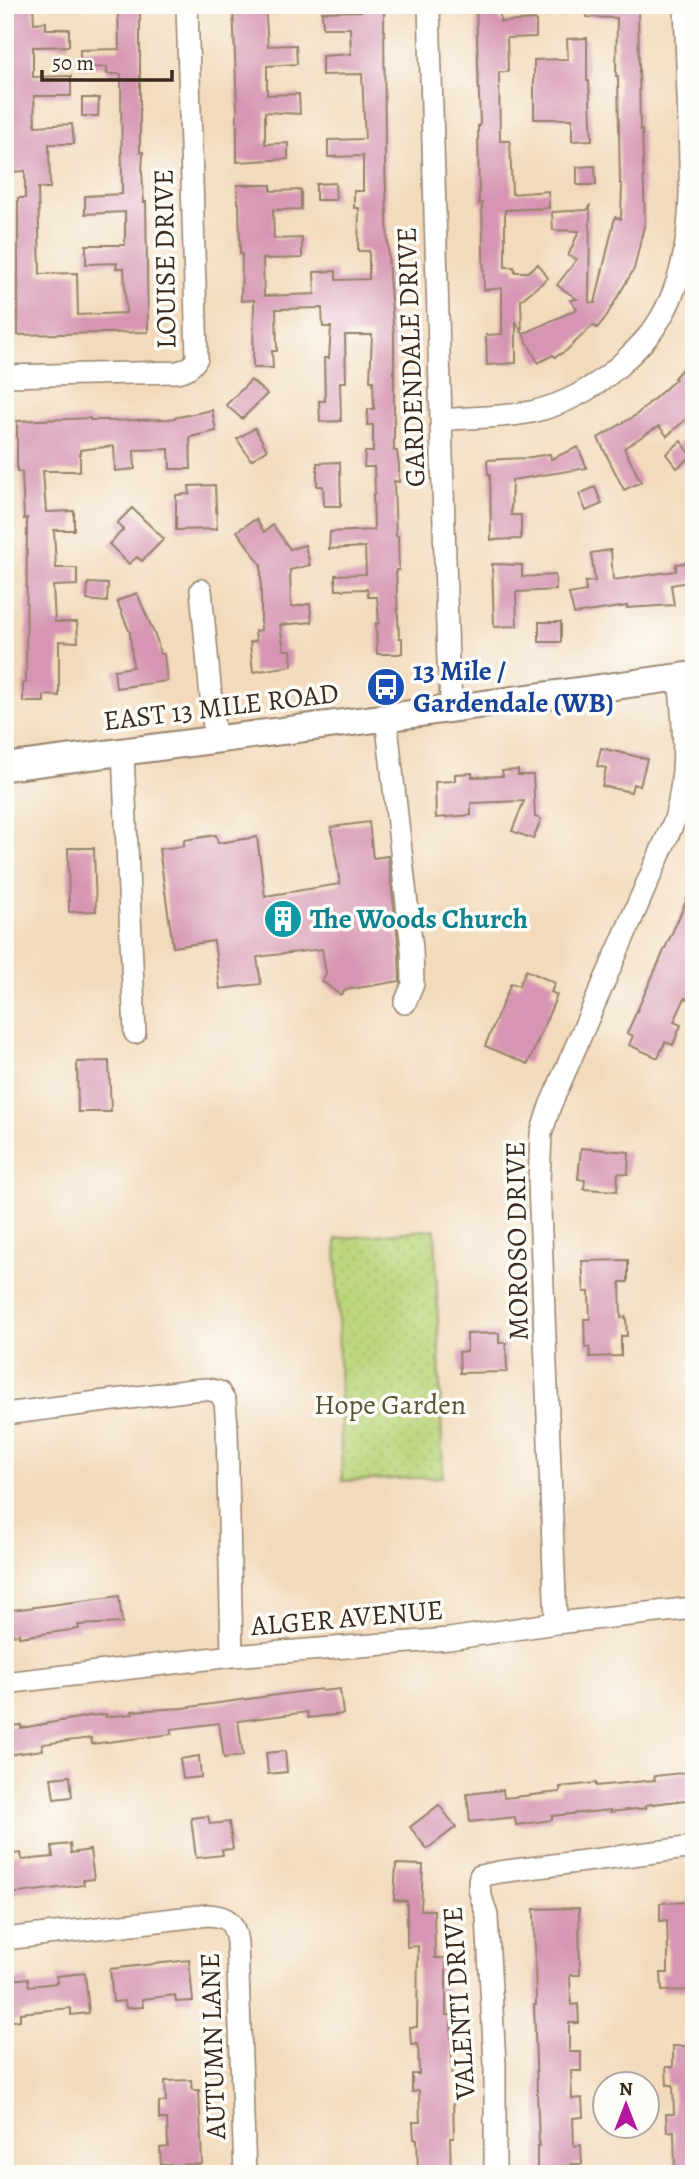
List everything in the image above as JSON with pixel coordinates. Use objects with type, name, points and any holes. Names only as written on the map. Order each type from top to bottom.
[{"type":"main road","name":"EAST 13 MILE ROAD","points":[[5,766],[386,718],[686,676]]},
{"type":"street","name":"LOUISE DRIVE","points":[[5,376],[177,372],[186,370],[197,358],[187,5]]},
{"type":"street","name":"GARDENDALE DRIVE","points":[[429,5],[447,662],[452,708]]},
{"type":"street","points":[[441,420],[530,413],[578,396],[601,381],[638,347],[655,327],[670,301],[687,242],[690,186],[685,5]]},
{"type":"street","points":[[201,590],[215,740]]},
{"type":"street","name":"MOROSO DRIVE","points":[[556,1623],[540,1183],[541,1134],[550,1106],[676,819],[685,775],[683,718],[686,676]]},
{"type":"street","points":[[386,718],[412,949],[414,984],[405,1003]]},
{"type":"street","points":[[123,752],[135,1033]]},
{"type":"street","points":[[5,1414],[192,1390],[207,1389],[219,1392],[225,1402],[227,1427],[232,1656]]},
{"type":"street","name":"ALGER AVENUE","points":[[5,1683],[232,1656],[449,1639],[556,1623],[694,1608]]},
{"type":"street","name":"VALENTI DRIVE","points":[[495,2174],[492,2010],[487,1916],[480,1893],[480,1876],[694,1847]]},
{"type":"street","name":"AUTUMN LANE","points":[[5,1939],[208,1915],[228,1919],[236,1931],[237,1942],[245,2174]]},
{"type":"green space","name":"Hope Garden","points":[[435,1229],[443,1477],[342,1481],[336,1239]]},
{"type":"building","points":[[12,5],[33,5],[34,23],[46,22],[46,29],[69,29],[69,46],[33,47],[33,77],[71,76],[71,96],[34,96],[35,126],[72,124],[74,144],[49,144],[50,188],[38,188],[40,274],[77,273],[78,315],[126,313],[124,268],[116,268],[117,263],[86,264],[86,245],[125,245],[125,212],[85,214],[85,196],[122,194],[121,74],[107,74],[107,67],[80,68],[80,50],[119,49],[118,8],[140,6],[140,152],[143,152],[142,172],[146,202],[148,332],[18,335],[18,198],[25,198],[25,171],[13,172]]},
{"type":"building","points":[[233,5],[265,5],[268,46],[296,45],[297,64],[267,66],[267,95],[299,94],[300,114],[265,112],[265,144],[288,143],[288,159],[237,162]]},
{"type":"building","points":[[362,5],[384,5],[385,163],[394,335],[394,451],[397,451],[399,465],[399,482],[394,481],[398,536],[399,570],[396,570],[399,638],[402,638],[402,653],[399,654],[377,654],[377,597],[368,597],[367,589],[336,590],[335,575],[366,574],[365,547],[329,549],[330,532],[374,530],[374,467],[364,467],[365,452],[373,452],[373,425],[367,425],[368,409],[374,409],[373,381],[370,381],[372,335],[345,335],[346,382],[340,382],[341,421],[320,422],[319,401],[325,401],[324,358],[329,358],[331,327],[323,327],[322,308],[276,309],[277,351],[272,351],[273,368],[253,368],[254,300],[241,301],[242,254],[237,185],[271,185],[271,191],[301,190],[301,209],[273,210],[274,239],[302,238],[302,258],[263,259],[264,296],[315,294],[314,272],[336,271],[336,280],[369,279],[369,251],[358,251],[359,208],[354,208],[354,191],[363,191],[363,156],[328,157],[328,140],[365,139],[362,74],[322,75],[322,56],[351,54],[350,28],[323,28],[322,12],[362,11]]},
{"type":"building","points":[[476,5],[500,5],[500,22],[536,20],[536,37],[507,38],[508,72],[499,72],[500,141],[510,141],[512,194],[548,191],[549,208],[505,210],[505,267],[514,267],[515,272],[528,272],[538,264],[548,278],[521,300],[522,333],[516,321],[516,363],[487,365],[486,335],[502,334],[502,288],[484,290],[482,203],[479,204],[480,126]]},
{"type":"building","points":[[587,5],[638,5],[645,222],[634,269],[606,317],[597,328],[593,325],[566,351],[538,363],[523,334],[577,309],[570,300],[577,299],[557,285],[577,259],[568,256],[579,231],[553,230],[552,212],[587,210],[590,206],[589,302],[595,303],[615,217],[621,219],[622,184],[616,76],[617,18],[587,17]]},
{"type":"building","points":[[587,38],[587,81],[592,140],[572,141],[572,119],[534,119],[534,60],[568,59],[567,39]]},
{"type":"building","points":[[82,98],[99,98],[98,116],[82,116]]},
{"type":"building","points":[[595,166],[596,185],[577,185],[577,167]]},
{"type":"building","points":[[335,183],[336,200],[316,200],[316,184]]},
{"type":"building","points":[[694,355],[694,412],[667,436],[659,426],[624,448],[641,482],[624,490],[598,438],[636,415],[676,379],[674,378]]},
{"type":"building","points":[[251,380],[267,394],[242,419],[226,405]]},
{"type":"building","points":[[212,410],[216,431],[190,437],[191,469],[170,469],[169,449],[134,450],[135,469],[115,471],[114,446],[80,450],[80,471],[43,471],[46,512],[74,511],[74,530],[54,530],[56,568],[77,568],[77,585],[53,586],[55,622],[77,622],[78,642],[59,641],[59,696],[44,695],[44,702],[23,702],[23,683],[26,683],[27,518],[24,519],[22,472],[17,472],[17,421],[169,419]]},
{"type":"building","points":[[255,428],[267,450],[251,460],[237,439]]},
{"type":"building","points":[[681,441],[692,456],[677,468],[666,454]]},
{"type":"building","points":[[578,447],[587,468],[512,480],[511,515],[521,515],[521,539],[491,540],[490,474],[487,460],[550,454],[551,459]]},
{"type":"building","points":[[340,462],[341,506],[324,506],[323,486],[317,486],[317,463]]},
{"type":"building","points":[[215,485],[217,529],[176,530],[176,495],[190,494],[189,486]]},
{"type":"building","points":[[595,487],[602,504],[586,511],[579,494]]},
{"type":"building","points":[[132,508],[164,539],[142,561],[137,557],[129,564],[109,544],[123,530],[117,523]]},
{"type":"building","points":[[256,519],[264,532],[273,525],[290,549],[305,545],[310,565],[290,570],[291,607],[310,604],[312,622],[280,625],[284,650],[291,650],[292,666],[253,672],[250,642],[256,641],[255,631],[261,630],[261,565],[237,531]]},
{"type":"building","points":[[611,550],[613,580],[676,571],[676,564],[693,562],[694,581],[671,585],[674,605],[627,606],[574,614],[569,594],[586,591],[585,582],[595,581],[591,553]]},
{"type":"building","points":[[492,564],[522,565],[522,577],[555,575],[556,590],[516,592],[517,626],[494,627]]},
{"type":"building","points":[[88,583],[108,584],[107,602],[87,600]]},
{"type":"building","points":[[137,593],[157,640],[160,654],[164,654],[167,681],[116,688],[114,670],[133,667],[130,633],[117,601]]},
{"type":"building","points":[[539,622],[561,622],[561,642],[539,642]]},
{"type":"building","points":[[601,748],[647,759],[640,786],[633,784],[631,792],[602,786],[606,768],[597,766]]},
{"type":"building","points":[[518,770],[518,775],[533,775],[535,817],[541,819],[533,839],[512,831],[524,801],[471,803],[471,815],[436,818],[435,782],[455,781],[455,774],[472,773],[472,777],[503,776],[502,771]]},
{"type":"building","name":"The Woods Church","points":[[369,822],[373,858],[388,856],[400,981],[346,990],[340,995],[322,981],[326,974],[322,949],[257,957],[261,984],[220,989],[214,941],[173,947],[159,849],[184,846],[184,840],[216,835],[218,843],[257,837],[265,896],[340,884],[331,827]]},
{"type":"building","points":[[68,848],[94,848],[96,911],[69,912]]},
{"type":"building","points":[[694,884],[694,1001],[685,998],[674,1022],[681,1025],[673,1045],[665,1042],[658,1058],[629,1045],[633,1036],[627,1033]]},
{"type":"building","points":[[526,970],[555,983],[551,992],[557,995],[528,1064],[485,1046],[511,983],[519,986]]},
{"type":"building","points":[[109,1061],[111,1112],[78,1112],[77,1062]]},
{"type":"building","points":[[581,1148],[629,1152],[628,1174],[618,1173],[617,1191],[584,1189],[585,1180],[578,1179]]},
{"type":"building","points":[[628,1260],[628,1282],[620,1282],[621,1318],[626,1317],[627,1336],[621,1336],[621,1356],[590,1357],[589,1347],[585,1348],[584,1319],[590,1319],[589,1292],[584,1292],[582,1261]]},
{"type":"building","points":[[499,1333],[499,1343],[506,1343],[507,1372],[460,1373],[459,1352],[467,1351],[467,1334]]},
{"type":"building","points":[[119,1596],[122,1623],[78,1625],[79,1629],[19,1637],[19,1634],[5,1636],[5,1611]]},
{"type":"building","points":[[321,1689],[340,1689],[343,1714],[308,1718],[307,1712],[238,1721],[243,1756],[224,1758],[219,1723],[171,1729],[172,1734],[92,1744],[91,1738],[42,1744],[43,1750],[7,1755],[5,1727],[21,1725],[21,1728],[89,1716],[133,1714],[132,1711],[183,1708]]},
{"type":"building","points":[[285,1751],[287,1772],[268,1774],[266,1753]]},
{"type":"building","points":[[199,1756],[201,1777],[183,1779],[180,1759]]},
{"type":"building","points":[[690,1772],[694,1799],[646,1805],[646,1808],[552,1816],[552,1820],[516,1825],[515,1817],[470,1822],[467,1794],[503,1790],[504,1798],[560,1792],[560,1787],[655,1780],[654,1776]]},
{"type":"building","points":[[70,1776],[72,1797],[54,1799],[51,1778]]},
{"type":"building","points":[[439,1805],[456,1827],[427,1849],[410,1827]]},
{"type":"building","points":[[208,1816],[210,1824],[229,1822],[233,1849],[222,1850],[223,1855],[196,1858],[191,1818]]},
{"type":"building","points":[[70,1844],[71,1853],[90,1850],[94,1879],[83,1880],[84,1885],[10,1894],[5,1855],[21,1853],[22,1860],[53,1857],[52,1846]]},
{"type":"building","points":[[396,1864],[423,1865],[421,1910],[434,1910],[435,1958],[446,1958],[446,2015],[451,2015],[454,2138],[450,2138],[451,2174],[418,2174],[417,2139],[414,2139],[413,2122],[420,2122],[419,2091],[412,2092],[412,2074],[419,2074],[418,2044],[411,2045],[410,2027],[417,2027],[418,1946],[407,1947],[407,1901],[394,1900]]},
{"type":"building","points":[[694,1902],[694,1990],[662,1991],[661,1973],[668,1973],[668,1952],[667,1920],[660,1921],[660,1903]]},
{"type":"building","points":[[579,1908],[580,1975],[570,1975],[571,2005],[578,2004],[579,2023],[569,2023],[569,2052],[581,2052],[581,2071],[571,2071],[572,2099],[582,2098],[583,2117],[573,2118],[574,2146],[581,2145],[582,2164],[572,2164],[572,2174],[537,2174],[539,2146],[534,1909]]},
{"type":"building","points":[[189,1960],[193,2001],[176,2002],[175,1995],[142,1999],[143,2007],[126,2008],[125,2001],[113,2002],[110,1969]]},
{"type":"building","points":[[85,1973],[89,2013],[71,2015],[71,2008],[20,2013],[20,2020],[5,2022],[5,1981],[28,1978],[29,1986],[57,1983],[56,1976]]},
{"type":"building","points":[[673,2046],[694,2046],[694,2174],[675,2174],[674,2131],[667,2132],[666,2114],[674,2114],[673,2085],[667,2085],[666,2067],[673,2067]]},
{"type":"building","points":[[191,2080],[192,2090],[199,2090],[202,2164],[161,2165],[160,2148],[168,2147],[167,2119],[159,2119],[159,2102],[166,2102],[165,2081]]},
{"type":"place","name":"13 Mile / Gardendale (WB)","points":[[386,687]]},
{"type":"place","name":"The Woods Church","points":[[283,919]]}]
